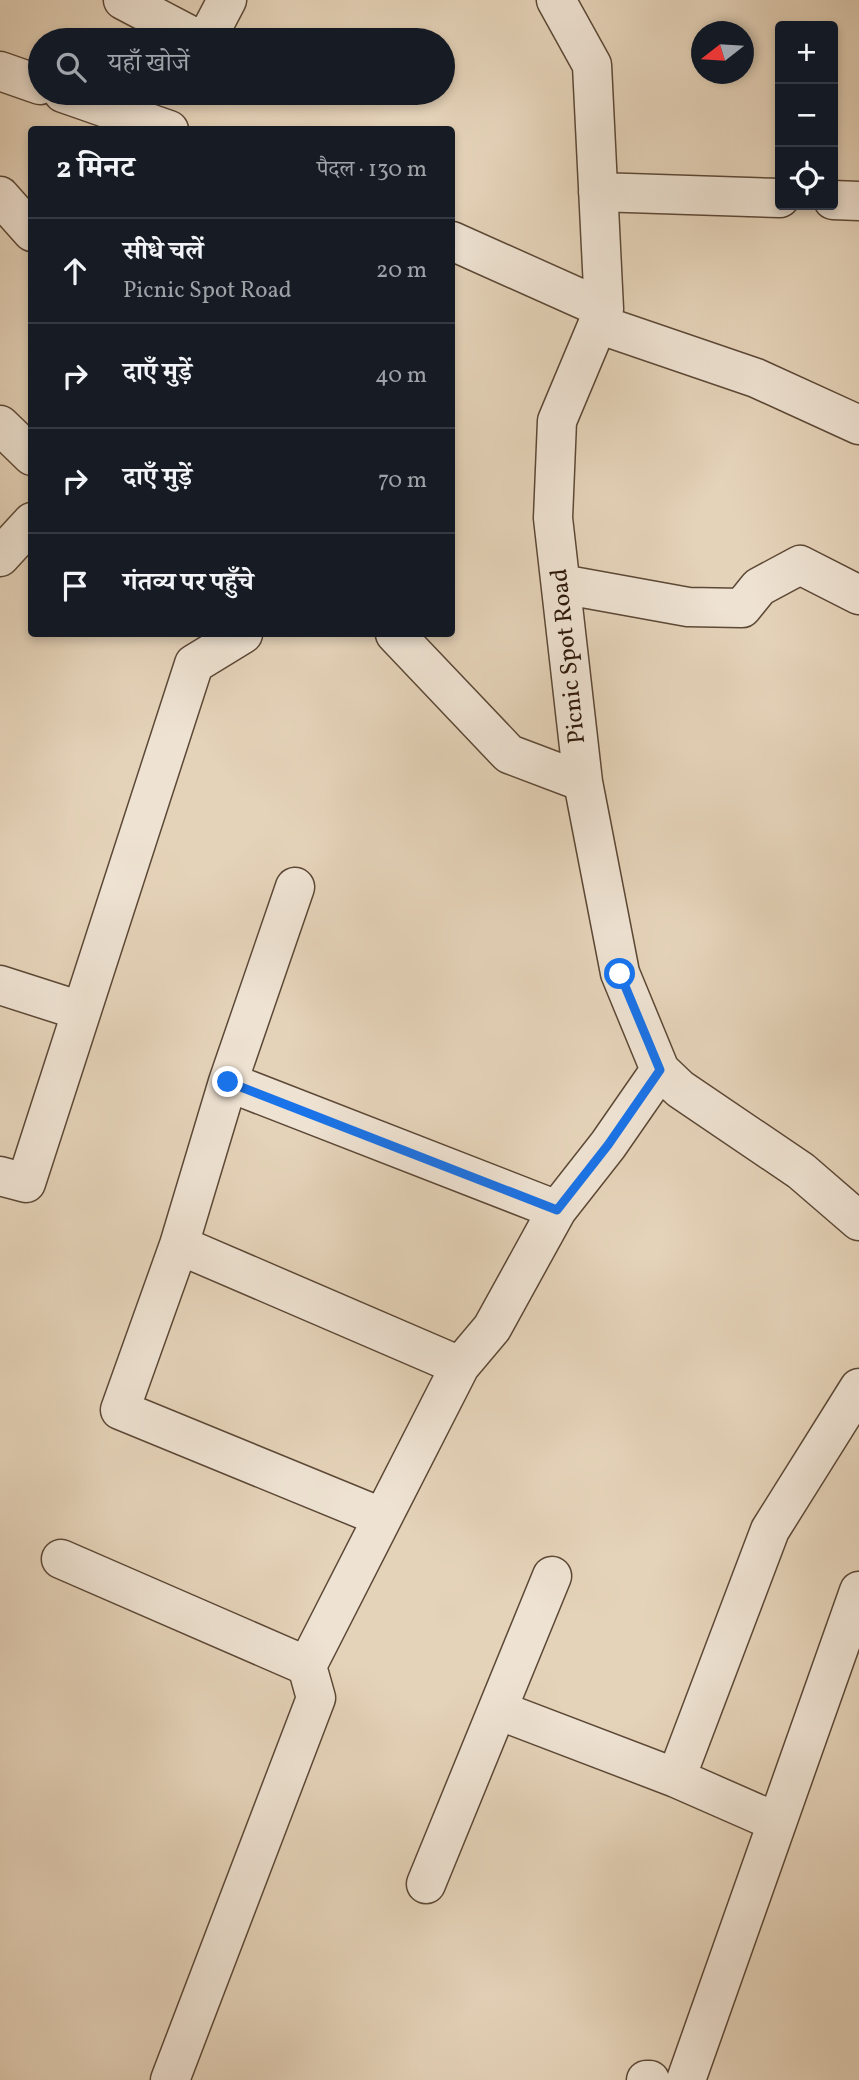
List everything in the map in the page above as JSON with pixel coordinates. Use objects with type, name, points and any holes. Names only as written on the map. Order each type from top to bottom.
[{"type":"street","points":[[122,0],[176,28]]},
{"type":"street","points":[[212,28],[227,0]]},
{"type":"street","name":"Picnic Spot Road","points":[[556,0],[592,65],[601,317],[557,421],[553,518],[583,782],[620,974],[660,1070],[680,1089],[801,1171],[859,1221]]},
{"type":"street","points":[[0,71],[28,81]]},
{"type":"street","points":[[97,105],[158,126]]},
{"type":"street","points":[[598,192],[775,198]]},
{"type":"street","points":[[0,196],[28,228]]},
{"type":"street","points":[[838,200],[859,201]]},
{"type":"street","points":[[455,243],[601,317],[757,378],[859,425]]},
{"type":"street","points":[[0,425],[28,452]]},
{"type":"street","points":[[0,557],[28,526]]},
{"type":"street","points":[[561,584],[688,607],[743,608],[759,587],[800,565],[859,595]]},
{"type":"street","points":[[0,1176],[26,1183],[194,664],[238,637]]},
{"type":"street","points":[[398,637],[509,754],[583,782]]},
{"type":"street","points":[[295,887],[228,1082],[179,1245],[120,1410],[381,1517]]},
{"type":"street","points":[[0,985],[81,1011]]},
{"type":"street","points":[[170,2080],[316,1698],[307,1666],[460,1366],[492,1328],[557,1210],[608,1145],[660,1070]]},
{"type":"street","points":[[228,1082],[557,1210]]},
{"type":"street","points":[[179,1245],[460,1366]]},
{"type":"street","points":[[676,1778],[770,1530],[859,1388]]},
{"type":"street","points":[[61,1559],[307,1666]]},
{"type":"street","points":[[426,1884],[552,1576]]},
{"type":"street","points":[[686,2080],[859,1591]]},
{"type":"street","points":[[498,1710],[676,1778],[776,1822]]},
{"type":"route","points":[[228,1082],[557,1210],[608,1145],[660,1070],[620,974]]}]
